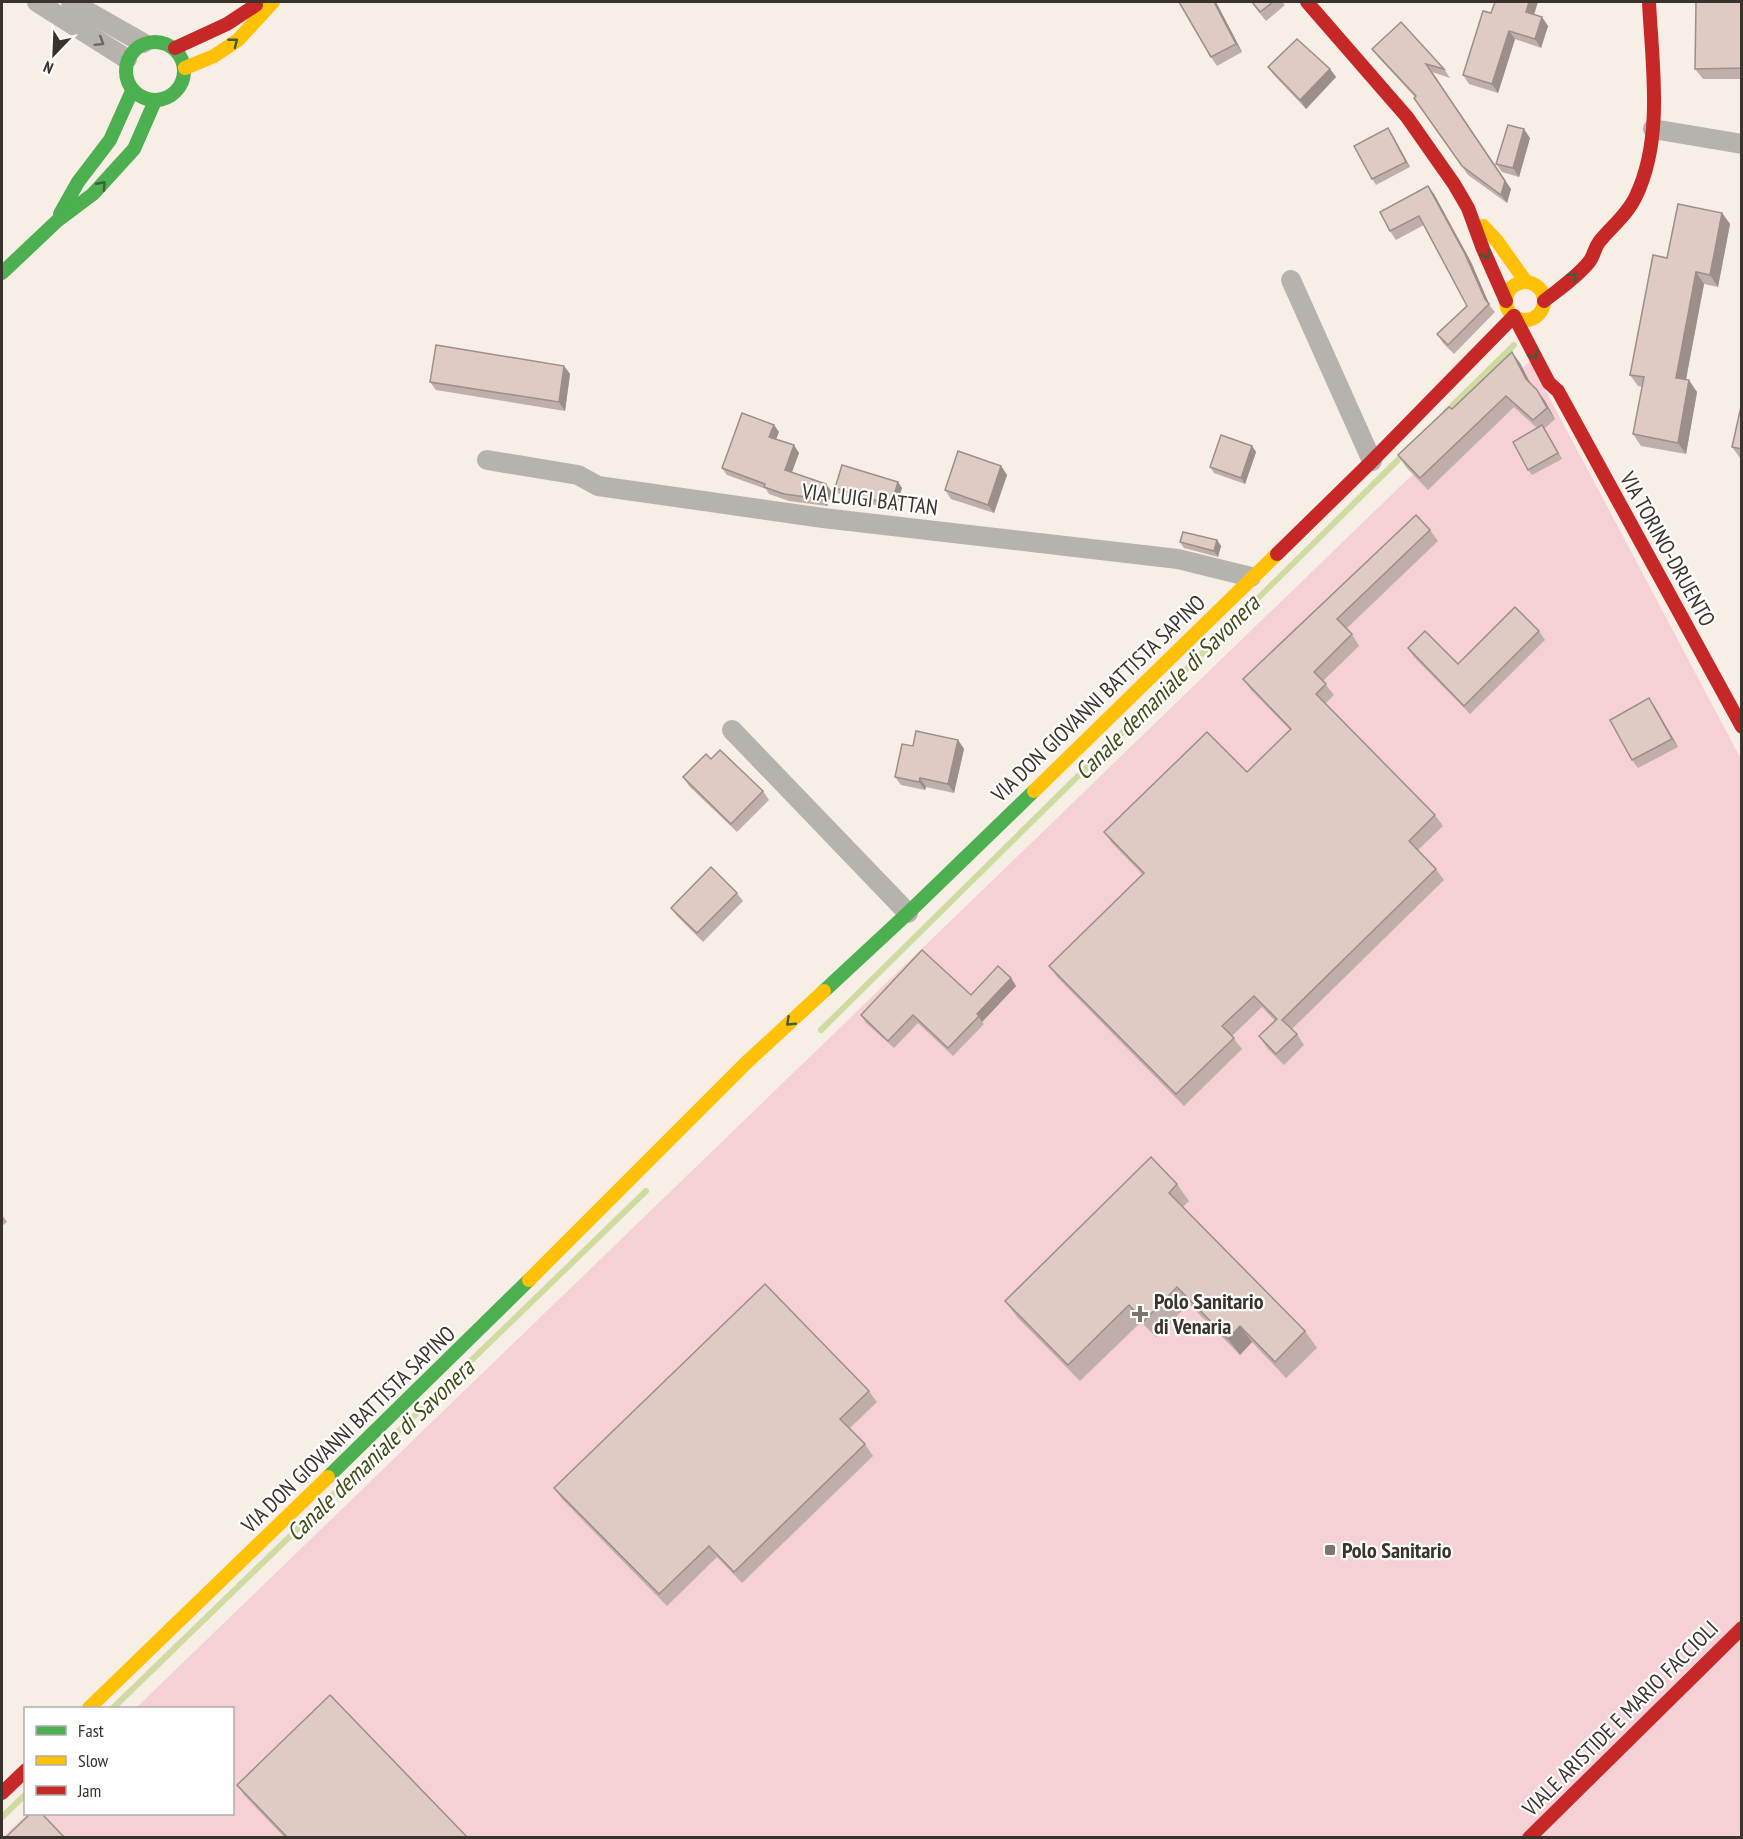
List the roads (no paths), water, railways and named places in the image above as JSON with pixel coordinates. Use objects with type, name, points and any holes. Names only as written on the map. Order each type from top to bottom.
[{"type":"street","points":[[37,2],[127,59]]},
{"type":"street","points":[[71,2],[143,43],[161,41],[175,48],[185,68],[182,83],[175,93],[166,99],[155,101],[132,91],[126,79],[127,59],[143,43]]},
{"type":"street","points":[[175,48],[227,24],[260,2]]},
{"type":"street","points":[[185,68],[214,56],[238,40],[273,2]]},
{"type":"street","points":[[1307,2],[1407,117],[1454,184],[1468,208],[1510,312],[1520,320],[1533,319],[1543,305],[1593,256],[1589,248],[1619,222],[1636,196],[1646,166],[1653,129],[1649,2]]},
{"type":"street","points":[[57,221],[78,182],[110,140],[132,91]]},
{"type":"street","points":[[2,273],[57,221],[93,194],[134,149],[155,101]]},
{"type":"street","points":[[1653,129],[1742,144]]},
{"type":"street","points":[[1468,208],[1529,283],[1542,291],[1544,331]]},
{"type":"street","points":[[1506,301],[1507,295],[1515,285],[1529,283],[1546,274]]},
{"type":"street","points":[[1291,280],[1367,466]]},
{"type":"street","name":"VIA DON GIOVANNI BATTISTA SAPINO","points":[[91,1707],[440,1370],[747,1062],[766,1054],[796,1035],[864,954],[1367,466],[1514,316]]},
{"type":"street","name":"VIA TORINO-DRUENTO","points":[[1514,316],[1549,383],[1558,391],[1742,727]]},
{"type":"street","name":"VIA TORINO-DRUENTO","points":[[1551,358],[1559,378],[1558,391]]},
{"type":"street","name":"VIA LUIGI BATTAN","points":[[487,460],[578,475],[598,486],[823,518],[1178,559],[1251,577]]},
{"type":"street","points":[[732,730],[908,913]]},
{"type":"street","name":"VIA DON GIOVANNI BATTISTA SAPINO","points":[[633,1177],[732,1096]]},
{"type":"street","name":"VIALE ARISTIDE E MARIO FACCIOLI","points":[[1529,1838],[1742,1628]]},
{"type":"street","points":[[2,1794],[24,1772]]},
{"type":"waterway","name":"Canale demaniale di Savonera","points":[[1446,412],[1514,345]]},
{"type":"waterway","name":"Canale demaniale di Savonera","points":[[821,1030],[1405,453]]},
{"type":"waterway","name":"Canale demaniale di Savonera","points":[[114,1707],[646,1191]]},
{"type":"waterway","name":"Canale demaniale di Savonera","points":[[2,1817],[24,1796]]},
{"type":"place","name":"Polo Sanitario di Venaria","points":[[1140,1314]]},
{"type":"place","name":"Polo Sanitario","points":[[1330,1550]]}]
